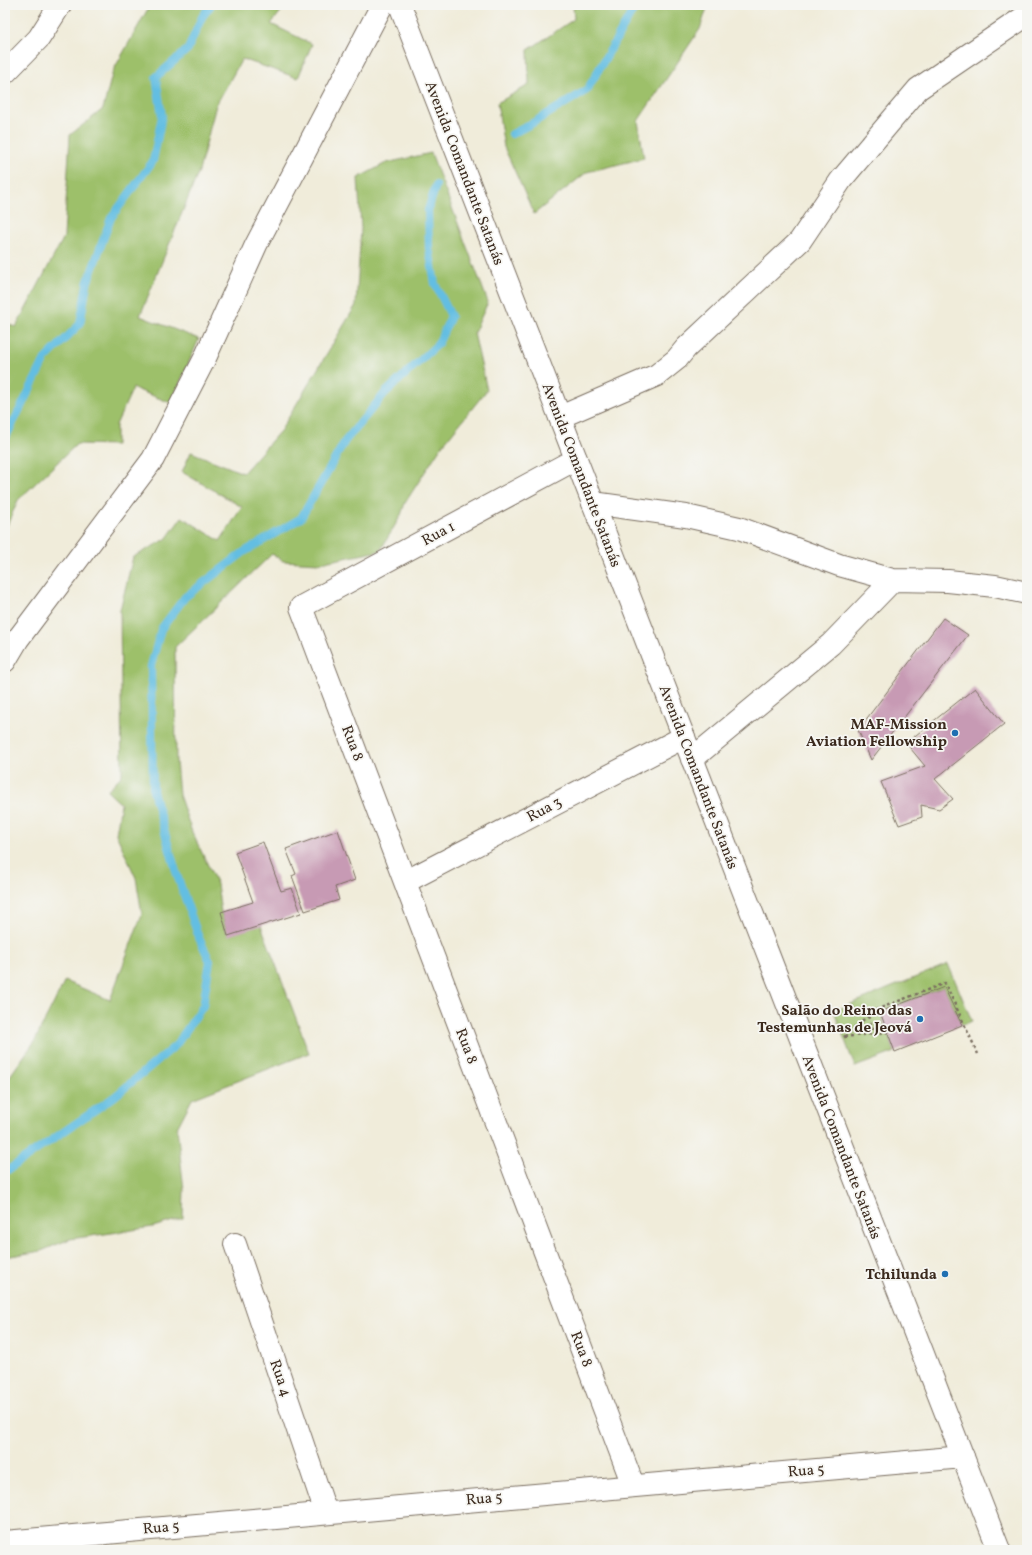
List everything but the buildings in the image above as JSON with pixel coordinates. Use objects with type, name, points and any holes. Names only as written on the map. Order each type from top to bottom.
[{"type":"street","points":[[5,73],[39,38],[60,5]]},
{"type":"street","points":[[5,661],[18,639],[153,460],[205,358],[256,245],[382,5]]},
{"type":"street","name":"Avenida Comandante Satanás","points":[[400,5],[998,1550]]},
{"type":"street","points":[[560,417],[657,375],[677,359],[686,348],[800,241],[841,180],[918,89],[1027,14]]},
{"type":"street","name":"Rua 1","points":[[301,607],[576,459]]},
{"type":"street","points":[[593,503],[686,516],[739,528],[839,565],[893,580],[948,581],[995,586],[1027,593]]},
{"type":"street","points":[[692,759],[831,644],[893,580]]},
{"type":"street","name":"Rua 8","points":[[301,607],[633,1485]]},
{"type":"street","name":"Rua 3","points":[[405,882],[684,737]]},
{"type":"street","name":"Rua 4","points":[[235,1244],[326,1512]]},
{"type":"street","name":"Rua 5","points":[[5,1542],[326,1512],[962,1457]]},
{"type":"path","points":[[888,1032],[844,1037],[872,1011],[945,983],[978,1054]]},
{"type":"path","points":[[868,1016],[875,1034]]},
{"type":"green space","points":[[150,5],[286,5],[271,24],[312,44],[298,78],[242,59],[216,105],[199,171],[140,316],[199,339],[171,403],[133,388],[116,425],[116,445],[77,444],[18,500],[5,530],[5,323],[16,327],[64,237],[70,135],[103,109],[113,71]]},
{"type":"green space","points":[[573,5],[708,5],[700,29],[638,121],[644,158],[587,172],[534,214],[504,147],[497,103],[529,85],[528,50],[574,19]]},
{"type":"green space","points":[[431,153],[488,302],[474,333],[487,390],[441,447],[405,503],[401,515],[380,551],[319,563],[283,561],[272,554],[175,647],[176,761],[179,795],[192,832],[217,884],[221,912],[228,935],[261,925],[309,1053],[192,1099],[177,1128],[184,1190],[183,1218],[153,1227],[70,1239],[41,1251],[5,1257],[5,1083],[34,1042],[65,981],[110,1000],[142,914],[136,878],[116,834],[121,804],[107,791],[122,775],[120,610],[133,557],[166,539],[182,517],[220,541],[242,507],[182,472],[191,452],[243,473],[281,430],[356,305],[361,229],[358,178],[386,163]]},
{"type":"green space","points":[[948,964],[972,1021],[962,1025],[944,987],[880,1012],[895,1052],[855,1067],[834,1011]]},
{"type":"waterway","points":[[5,439],[45,359],[80,324],[87,284],[111,218],[153,161],[162,116],[156,77],[188,49],[202,17],[211,5]]},
{"type":"waterway","points":[[512,134],[587,90],[636,5]]},
{"type":"waterway","points":[[5,1172],[114,1097],[176,1045],[203,1006],[210,961],[199,938],[177,875],[153,791],[151,666],[161,629],[185,597],[244,552],[301,518],[345,441],[385,393],[438,344],[451,316],[435,284],[429,248],[428,210],[436,185]]},
{"type":"place","name":"MAF-Mission Aviation Fellowship","points":[[955,733]]},
{"type":"place","name":"Salão do Reino das Testemunhas de Jeová","points":[[920,1019]]},
{"type":"place","name":"Tchilunda","points":[[945,1274]]}]
